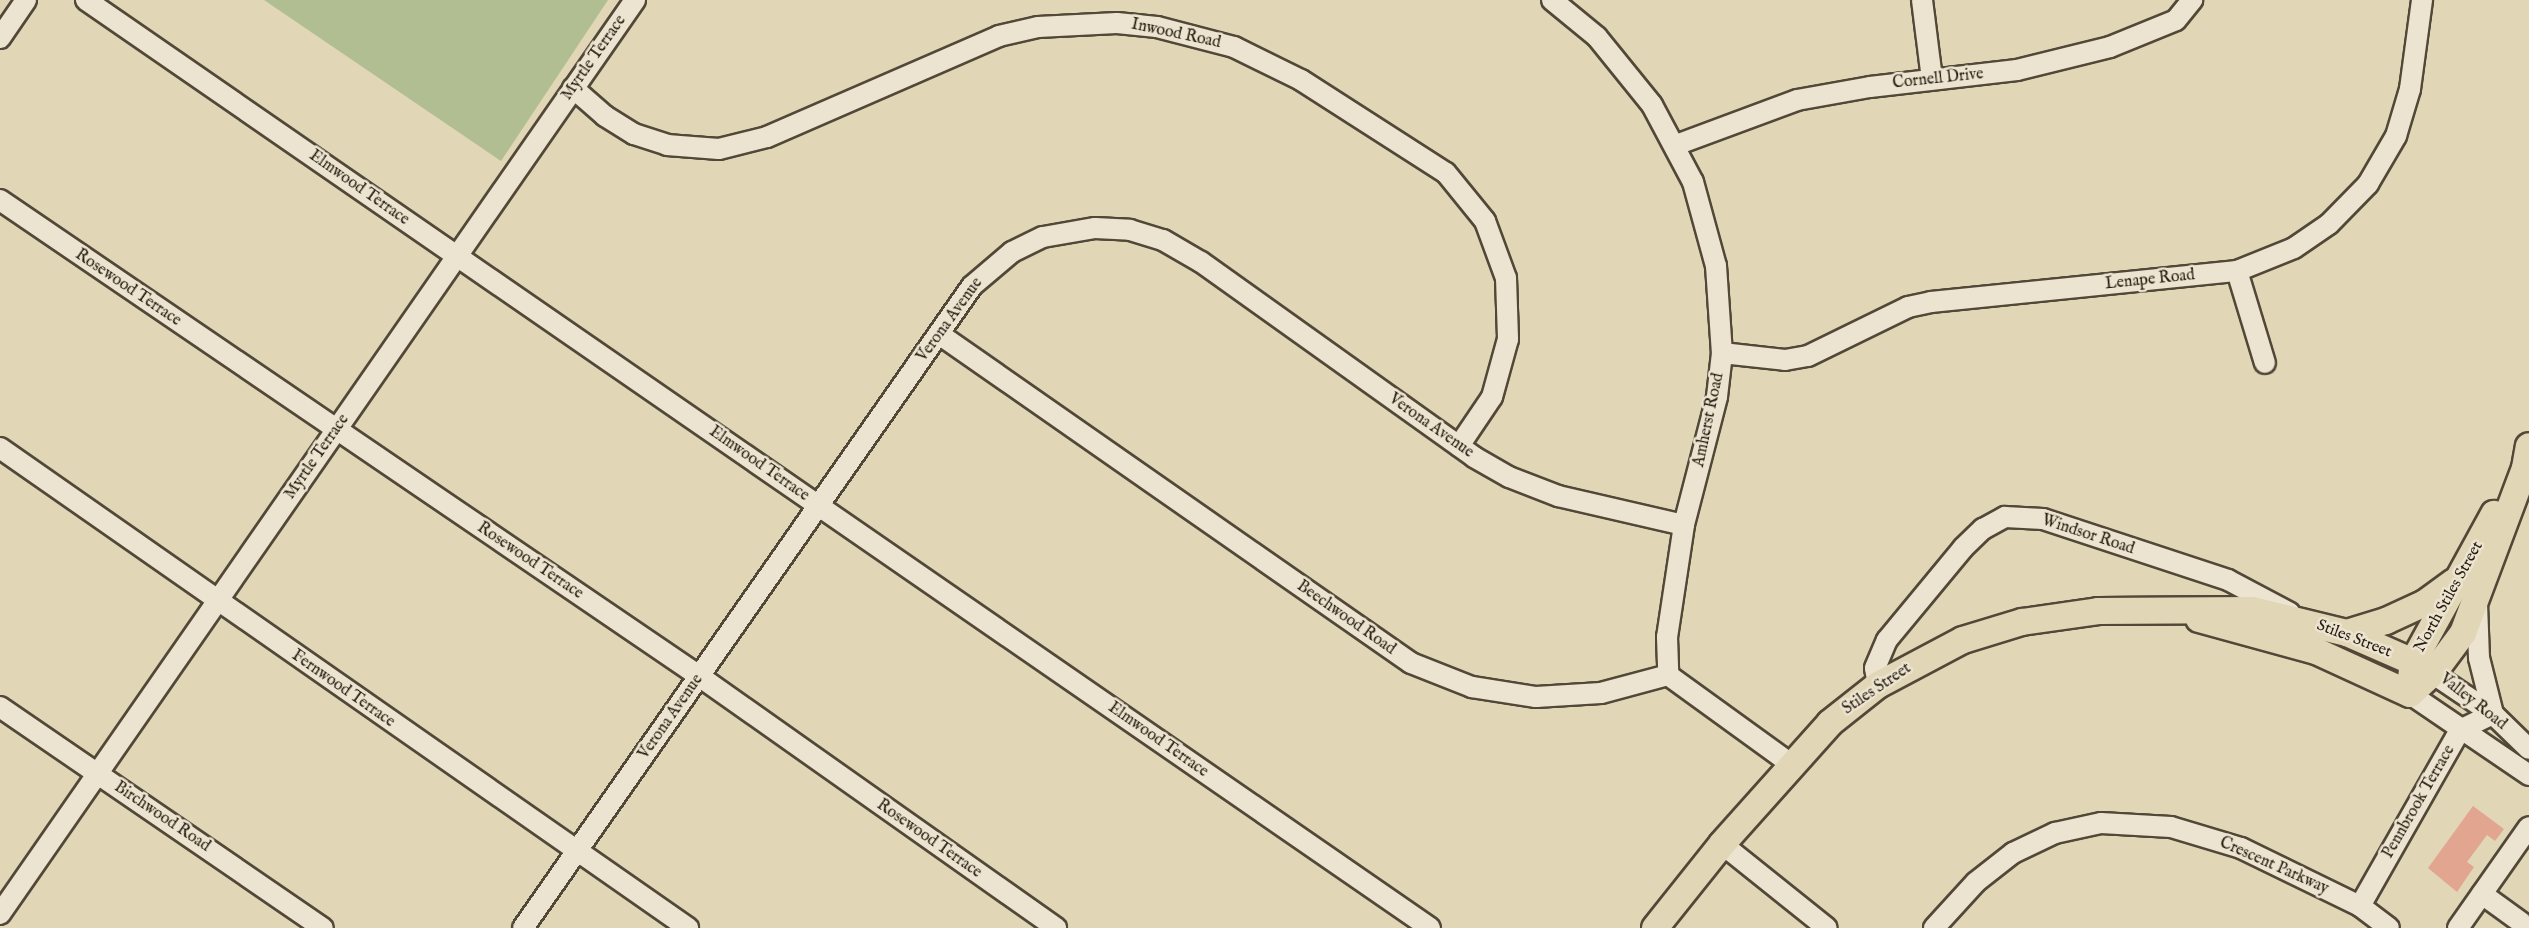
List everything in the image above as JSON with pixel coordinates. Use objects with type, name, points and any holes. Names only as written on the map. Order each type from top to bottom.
[{"type":"main road","name":"North Stiles Street","points":[[2410,694],[2424,667],[2461,577],[2515,467],[2528,449]]},
{"type":"main road","name":"North Stiles Street","points":[[2424,667],[2463,633],[2477,602],[2525,468],[2528,449]]},
{"type":"main road","points":[[2347,633],[2386,621],[2425,603],[2461,577]]},
{"type":"main road","name":"Stiles Street","points":[[1655,928],[1722,844],[1830,723],[1878,685],[1963,640],[2022,622],[2098,611],[2188,612],[2204,608],[2252,610],[2306,621],[2347,633],[2424,667]]},
{"type":"main road","name":"Stiles Street","points":[[2188,612],[2203,622],[2316,651],[2410,694]]},
{"type":"street","points":[[0,38],[26,0]]},
{"type":"street","name":"Elmwood Terrace","points":[[86,0],[1431,928]]},
{"type":"street","name":"Myrtle Terrace","points":[[0,914],[635,0]]},
{"type":"street","name":"Amherst Road","points":[[1552,0],[1597,37],[1626,70],[1676,145],[1700,203],[1716,266],[1722,353],[1717,397],[1684,525],[1667,637],[1668,675]]},
{"type":"street","points":[[1923,0],[1932,79]]},
{"type":"street","name":"Cornell Drive","points":[[1676,145],[1797,100],[1932,79],[2017,70],[2110,48],[2176,20],[2192,0]]},
{"type":"street","name":"Lenape Road","points":[[1722,353],[1785,360],[1808,356],[1908,307],[1931,302],[2237,271],[2303,242],[2329,224],[2368,184],[2396,136],[2410,89],[2422,0]]},
{"type":"street","name":"Inwood Road","points":[[573,88],[605,116],[634,134],[667,145],[719,149],[767,137],[999,36],[1038,27],[1117,23],[1166,29],[1234,47],[1301,80],[1446,173],[1485,221],[1506,278],[1508,339],[1492,397],[1459,446]]},
{"type":"street","name":"Rosewood Terrace","points":[[0,200],[699,676],[1056,928]]},
{"type":"street","name":"Verona Avenue","points":[[523,928],[939,334],[984,273],[1027,244],[1077,229],[1130,230],[1163,240],[1201,262],[1459,446],[1509,477],[1558,495],[1684,525]]},
{"type":"street","points":[[2237,271],[2265,363]]},
{"type":"street","name":"Beechwood Road","points":[[939,334],[1411,663],[1472,687],[1536,697],[1601,693],[1668,675]]},
{"type":"street","name":"Fernwood Terrace","points":[[0,448],[688,928]]},
{"type":"street","name":"Windsor Road","points":[[1878,685],[1875,668],[1887,640],[1963,548],[1983,529],[2005,518],[2043,519],[2228,580],[2306,621]]},
{"type":"street","points":[[2477,602],[2479,658],[2493,714]]},
{"type":"street","name":"Valley Road","points":[[2424,667],[2493,714],[2529,749]]},
{"type":"street","points":[[1668,675],[1791,764]]},
{"type":"street","name":"Valley Road","points":[[2410,694],[2529,775]]},
{"type":"street","name":"Birchwood Road","points":[[0,706],[323,928]]},
{"type":"street","name":"Pennbrook Terrace","points":[[2360,906],[2460,730],[2493,714]]},
{"type":"street","name":"Crescent Parkway","points":[[1934,928],[1976,882],[2013,854],[2055,833],[2101,823],[2171,827],[2216,840],[2302,876],[2360,906],[2389,928]]},
{"type":"street","points":[[2458,928],[2529,827]]},
{"type":"street","points":[[1722,844],[1827,928]]},
{"type":"street","points":[[2482,894],[2523,922]]},
{"type":"green space","points":[[264,0],[608,0],[501,161]]},
{"type":"building","points":[[2473,806],[2504,829],[2495,841],[2487,835],[2467,862],[2474,867],[2457,892],[2428,868]]}]
